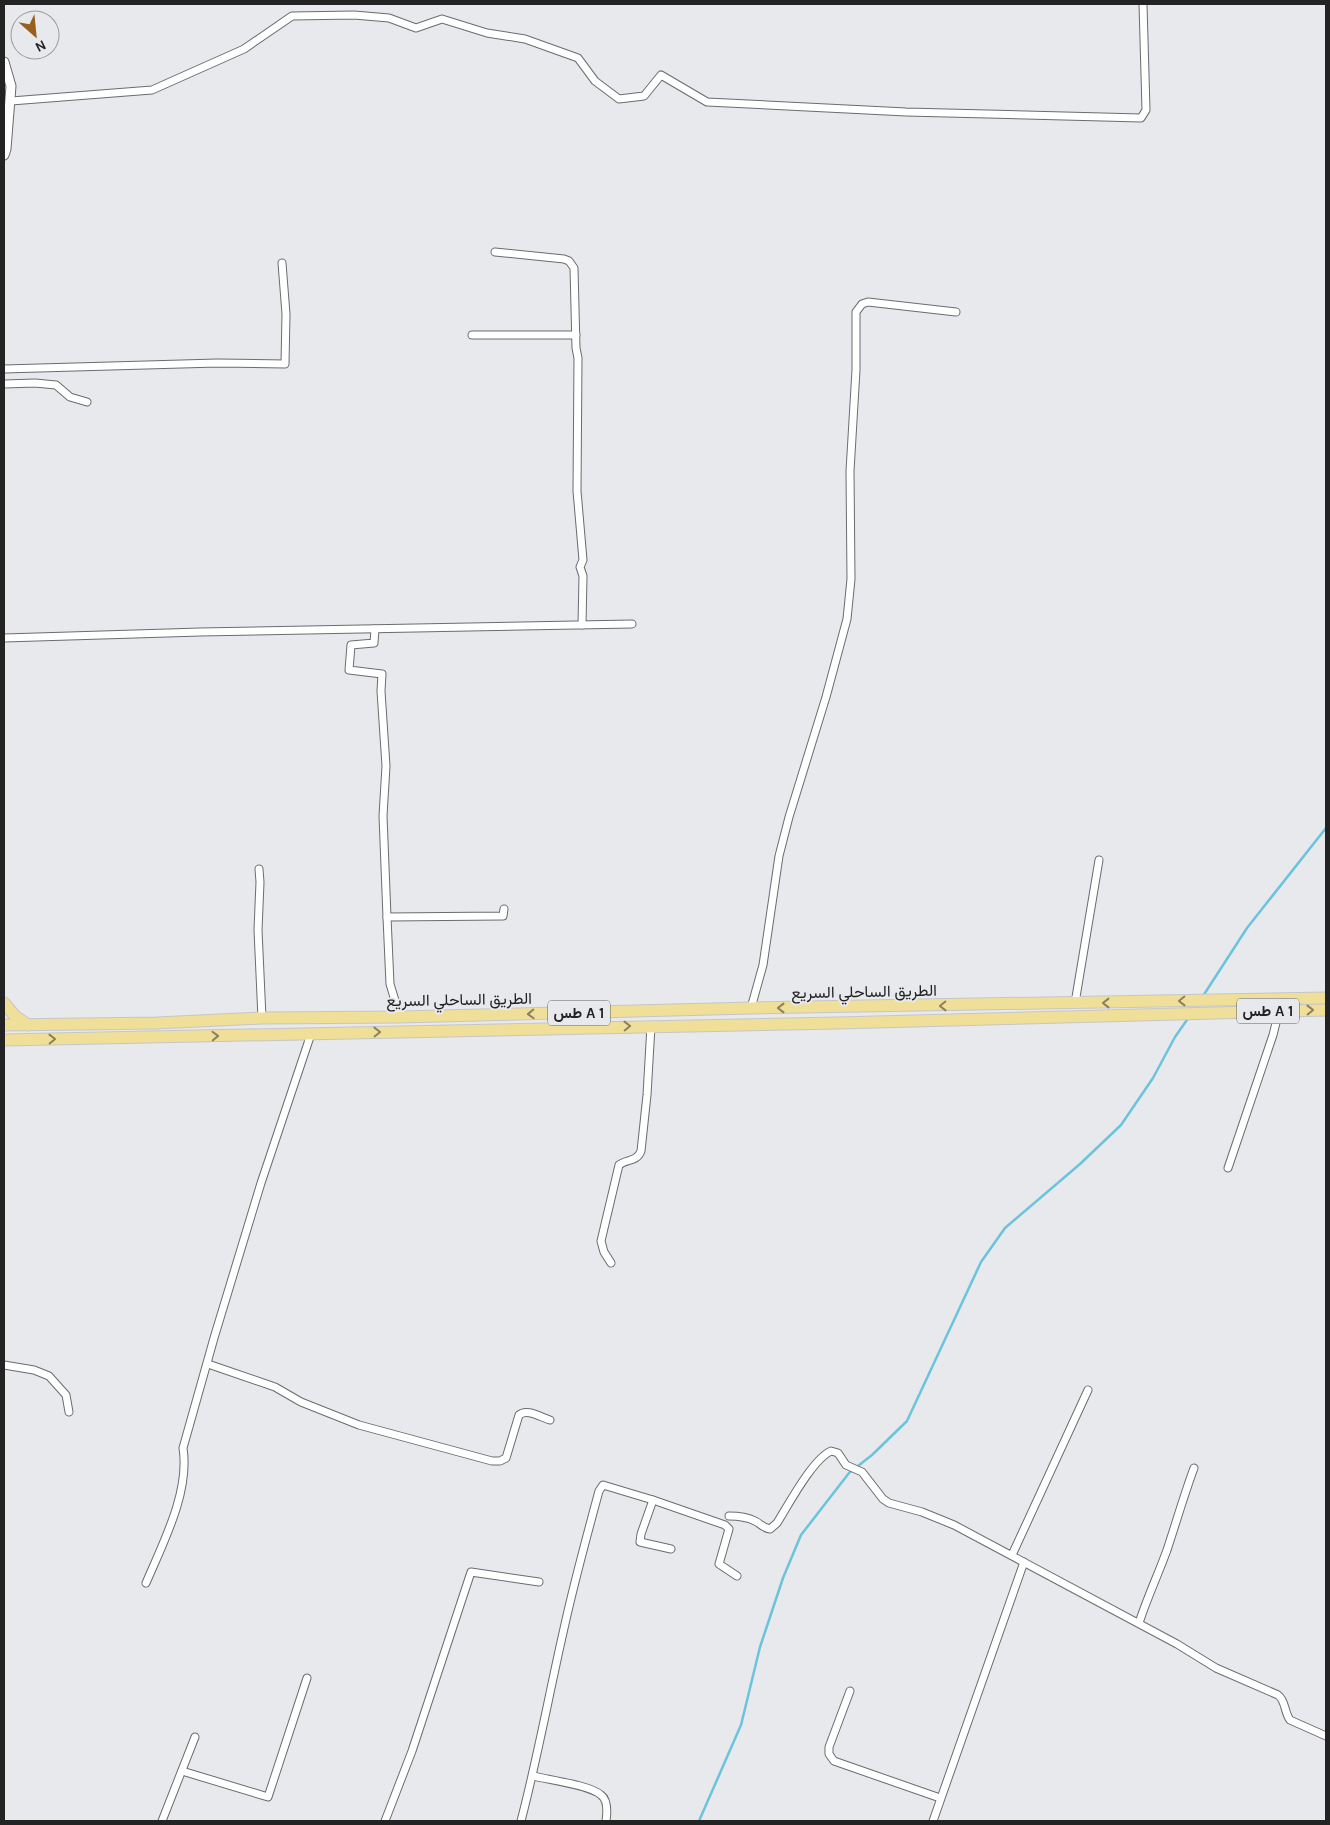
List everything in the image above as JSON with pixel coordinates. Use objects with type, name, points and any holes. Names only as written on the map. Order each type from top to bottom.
[{"type":"highway","name":"طس A 1","points":[[1154,1007],[1210,1000],[1326,998]]},
{"type":"highway","points":[[4,1003],[15,1016],[28,1025]]},
{"type":"highway","name":"الطريق الساحلي السريع","points":[[4,1025],[751,1008],[1075,1003],[1154,1007]]},
{"type":"highway","name":"الطريق الساحلي السريع","points":[[4,1040],[828,1023],[1154,1007]]},
{"type":"highway","name":"طس A 1","points":[[1154,1007],[1209,1013],[1326,1010]]},
{"type":"street","points":[[10,102],[152,90],[244,49],[292,16],[354,15],[390,18],[416,28],[442,19],[487,33],[525,38],[578,58],[596,81],[619,99],[644,96],[661,75],[707,102],[916,112],[1141,118],[1146,110],[1143,4]]},
{"type":"street","points":[[4,62],[11,86],[4,155]]},
{"type":"street","points":[[495,252],[552,257],[569,261],[575,271],[578,358],[577,491],[583,560],[580,567],[584,576],[582,625]]},
{"type":"street","points":[[4,369],[209,363],[285,364],[286,314],[282,263]]},
{"type":"street","points":[[751,1008],[763,965],[779,856],[847,619],[851,579],[850,471],[856,370],[856,312],[862,304],[868,302],[956,312]]},
{"type":"street","points":[[472,334],[576,335]]},
{"type":"street","points":[[4,384],[35,383],[56,385],[70,397],[87,402]]},
{"type":"street","points":[[4,638],[632,624]]},
{"type":"street","points":[[375,629],[374,643],[351,645],[349,670],[382,674],[381,691],[386,766],[384,816],[390,984],[400,1017]]},
{"type":"street","points":[[1075,1003],[1099,860]]},
{"type":"street","points":[[259,870],[258,930],[262,1018]]},
{"type":"street","points":[[387,917],[503,916],[504,909]]},
{"type":"street","points":[[1228,1168],[1279,1011]]},
{"type":"street","points":[[610,1263],[601,1241],[619,1165],[635,1159],[641,1151],[652,1026]]},
{"type":"street","points":[[146,1583],[170,1526],[182,1486],[185,1461],[183,1448],[214,1338],[261,1183],[311,1034]]},
{"type":"street","points":[[208,1364],[275,1387],[301,1402],[359,1425],[492,1461],[500,1461],[506,1458],[521,1413],[526,1412],[550,1420]]},
{"type":"street","points":[[4,1365],[34,1370],[49,1376],[66,1395],[69,1412]]},
{"type":"street","points":[[1012,1555],[1088,1390]]},
{"type":"street","points":[[729,1516],[742,1517],[770,1529],[777,1523],[814,1465],[825,1454],[831,1451],[838,1453],[846,1465],[862,1472],[883,1499],[889,1503],[922,1512],[954,1524],[1140,1623],[1216,1668],[1278,1695],[1282,1698],[1290,1720],[1326,1736]]},
{"type":"street","points":[[1140,1623],[1148,1594],[1167,1550],[1194,1468]]},
{"type":"street","points":[[521,1821],[567,1614],[600,1491],[604,1485],[726,1525],[729,1529],[718,1564],[737,1576]]},
{"type":"street","points":[[653,1500],[640,1542],[670,1549]]},
{"type":"street","points":[[933,1821],[1024,1562]]},
{"type":"street","points":[[385,1821],[412,1751],[471,1572],[539,1582]]},
{"type":"street","points":[[182,1771],[268,1797],[307,1678]]},
{"type":"street","points":[[850,1692],[829,1747],[829,1754],[834,1761],[940,1798]]},
{"type":"street","points":[[162,1821],[196,1737]]},
{"type":"street","points":[[532,1776],[570,1784],[601,1794],[605,1799],[606,1821]]},
{"type":"waterway","points":[[1203,996],[1247,928],[1326,828]]},
{"type":"waterway","points":[[699,1821],[741,1725],[760,1647],[783,1578],[801,1535],[849,1473],[872,1455],[907,1421],[981,1262],[1005,1228],[1080,1164],[1121,1125],[1153,1078],[1175,1037],[1189,1017]]}]
